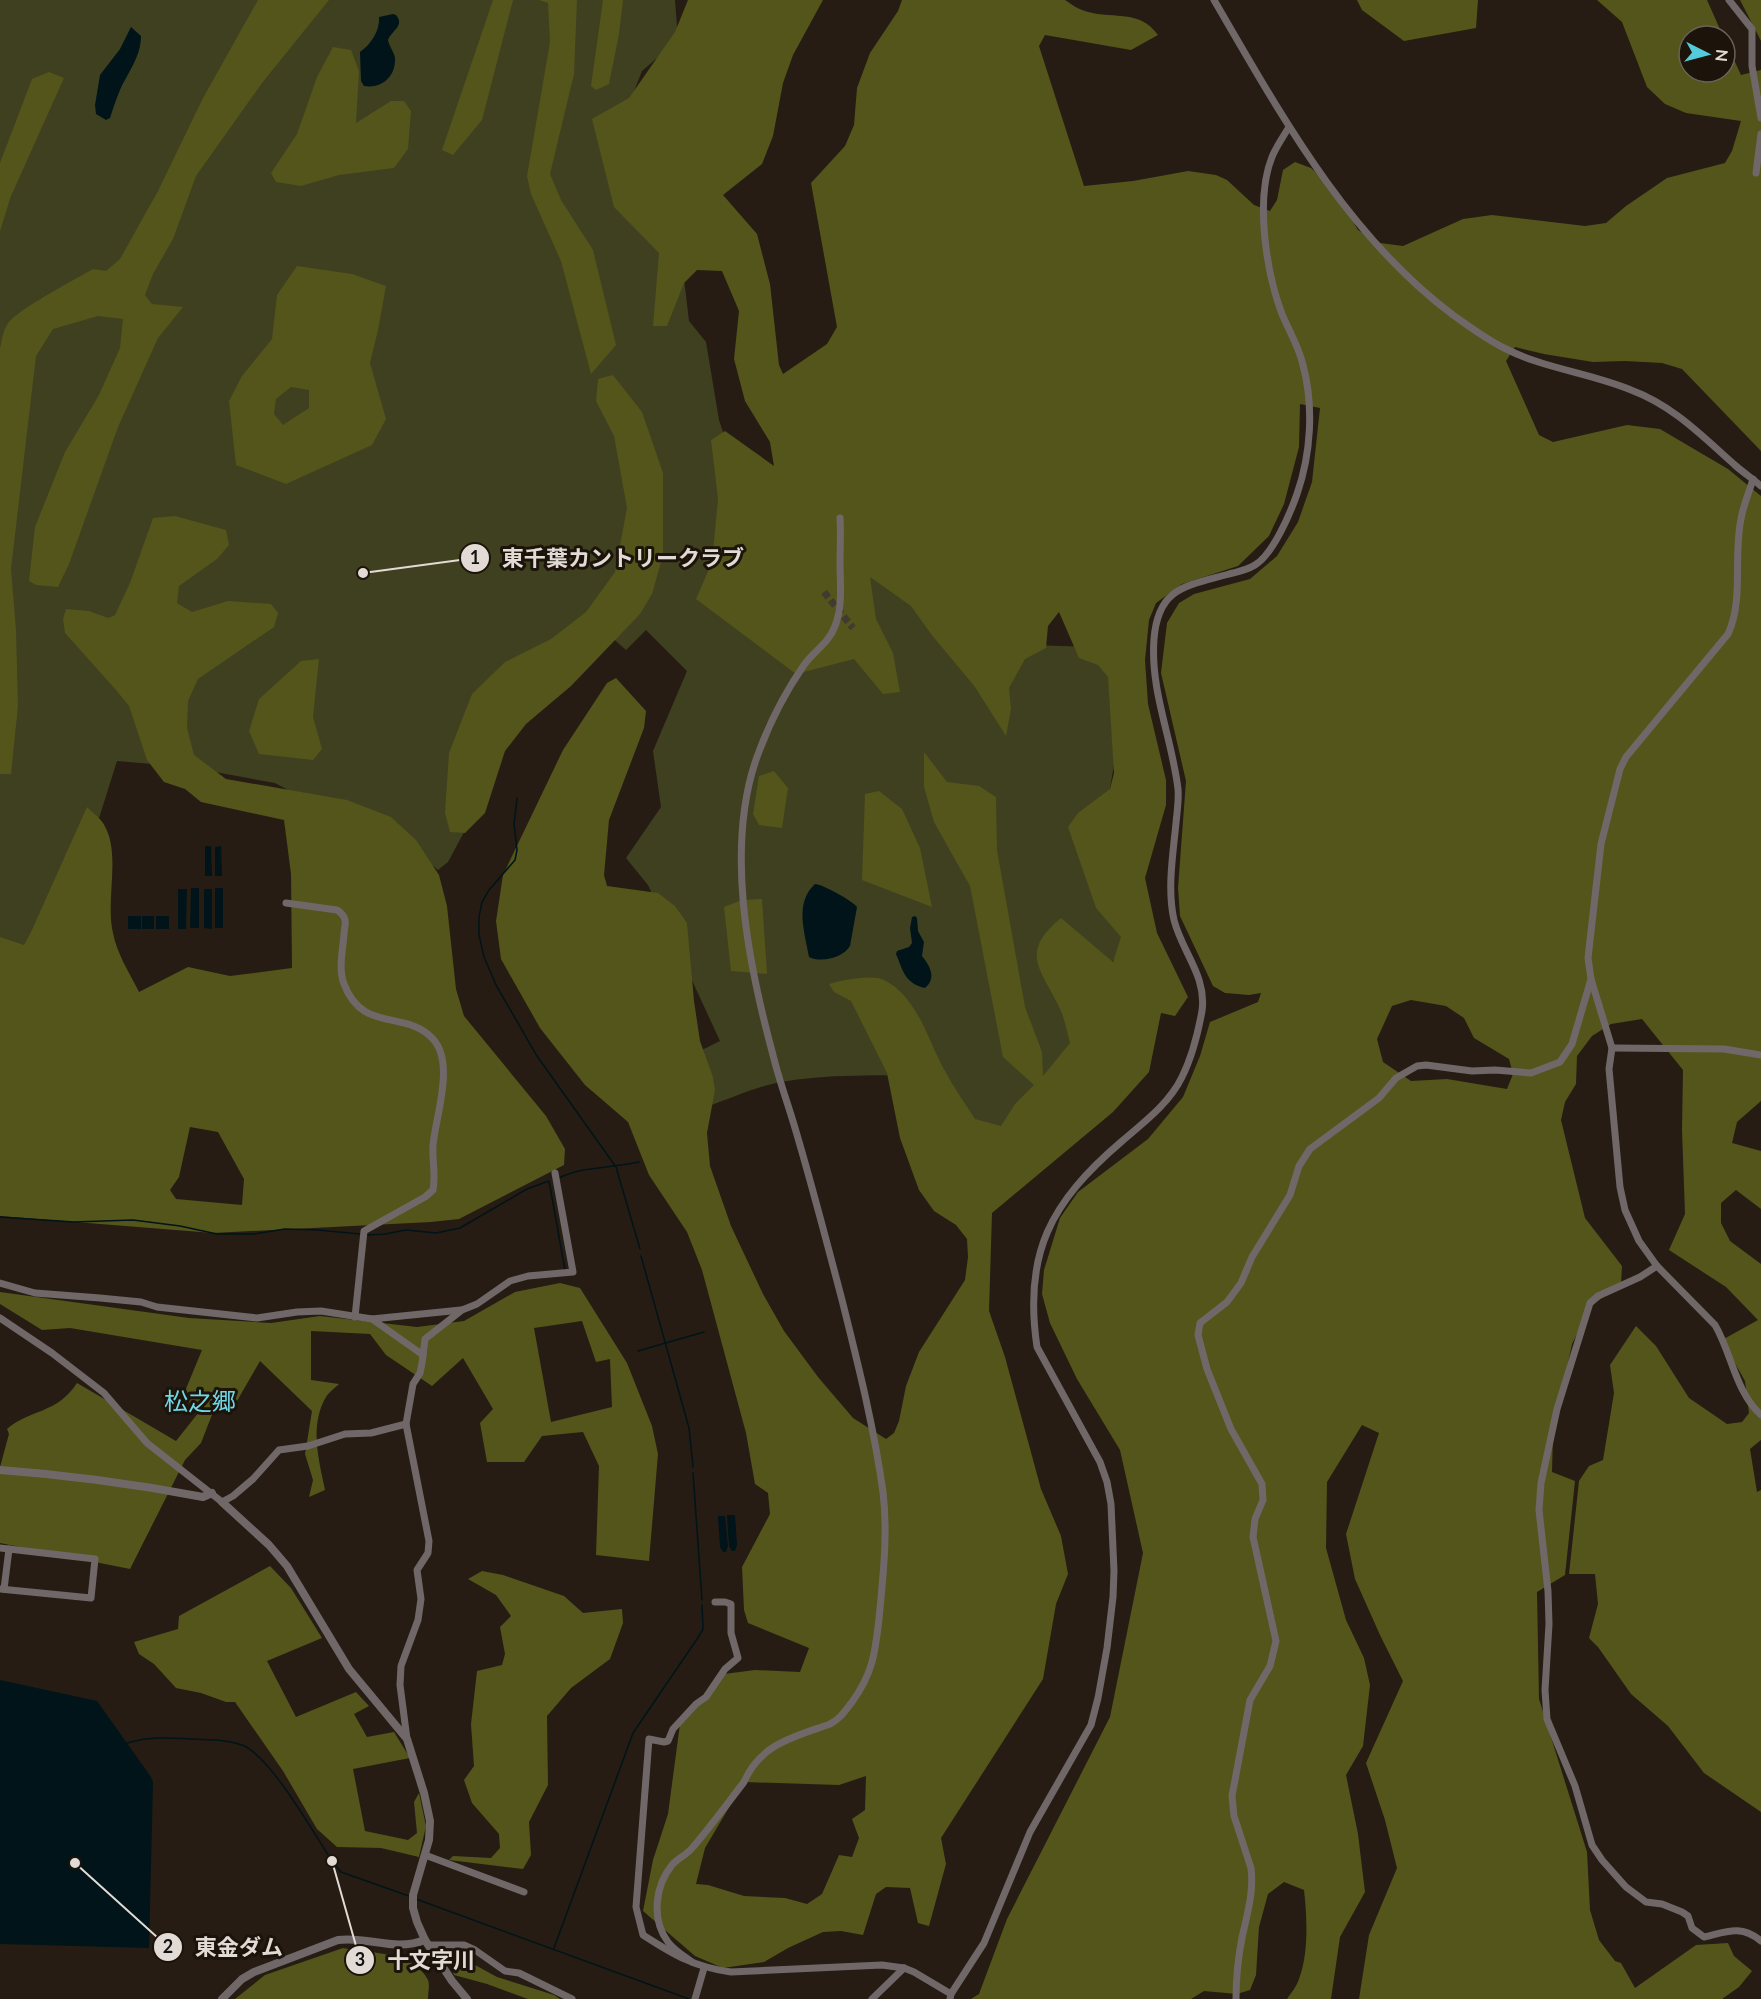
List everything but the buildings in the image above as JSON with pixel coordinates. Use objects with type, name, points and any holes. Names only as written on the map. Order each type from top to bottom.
[{"type":"street","points":[[1214,0],[1288,127],[1376,245],[1437,303],[1475,331],[1506,349],[1547,365],[1610,382],[1652,399],[1692,425],[1761,486]]},
{"type":"street","points":[[1729,0],[1752,29],[1752,66],[1761,118]]},
{"type":"street","points":[[715,1602],[731,1604],[731,1633],[738,1658],[725,1669],[706,1698],[696,1704],[673,1729],[668,1741],[649,1739],[636,1907],[643,1935],[679,1958],[704,1968],[731,1972],[882,1965],[904,1968],[950,1997],[990,1932],[1030,1832],[1091,1725],[1098,1698],[1113,1597],[1111,1504],[1100,1462],[1037,1347],[1034,1327],[1038,1259],[1044,1239],[1063,1201],[1093,1166],[1151,1116],[1170,1096],[1182,1076],[1195,1039],[1202,1009],[1203,991],[1198,973],[1174,920],[1172,861],[1178,789],[1157,694],[1154,643],[1156,620],[1166,599],[1174,592],[1246,570],[1262,560],[1286,519],[1301,480],[1310,424],[1308,388],[1300,353],[1276,293],[1268,261],[1264,208],[1267,173],[1272,156],[1288,127]]},
{"type":"street","points":[[1756,173],[1761,134]]},
{"type":"street","points":[[1753,479],[1740,520],[1735,608],[1728,634],[1626,757],[1620,769],[1598,860],[1588,958],[1591,979],[1612,1048],[1609,1069],[1620,1188],[1631,1227],[1657,1266],[1715,1325],[1742,1389],[1750,1403],[1761,1415]]},
{"type":"street","points":[[692,1962],[669,1943],[659,1921],[658,1895],[667,1872],[705,1833],[744,1782],[748,1773],[770,1748],[837,1721],[844,1712],[865,1683],[872,1664],[883,1583],[885,1539],[883,1492],[876,1446],[856,1354],[812,1187],[773,1057],[753,964],[744,909],[741,864],[741,829],[749,783],[759,751],[776,712],[806,663],[826,642],[838,616],[840,518]]},
{"type":"street","points":[[286,903],[337,910],[341,913],[345,920],[341,970],[344,984],[353,1000],[366,1013],[376,1018],[418,1027],[428,1034],[435,1041],[444,1068],[433,1147],[436,1177],[433,1191],[364,1231],[356,1317]]},
{"type":"street","points":[[1236,1999],[1239,1954],[1249,1913],[1252,1878],[1232,1807],[1232,1786],[1250,1700],[1270,1666],[1276,1641],[1253,1537],[1255,1519],[1263,1500],[1262,1484],[1231,1429],[1207,1369],[1199,1342],[1200,1323],[1227,1302],[1241,1282],[1252,1257],[1290,1195],[1299,1166],[1310,1149],[1379,1098],[1396,1078],[1417,1066],[1531,1073],[1560,1062],[1572,1044],[1591,979]]},
{"type":"street","points":[[1612,1048],[1724,1049],[1761,1055]]},
{"type":"street","points":[[0,1283],[35,1293],[141,1302],[157,1307],[257,1318],[321,1311],[372,1319],[462,1310],[477,1304],[510,1281],[528,1276],[573,1272],[555,1173]]},
{"type":"street","points":[[1657,1266],[1640,1277],[1598,1296],[1590,1303],[1557,1409],[1541,1483],[1539,1510],[1548,1591],[1545,1690],[1547,1719],[1575,1786],[1592,1845],[1626,1887],[1646,1902],[1662,1904],[1682,1912],[1688,1916],[1692,1928],[1704,1937],[1737,1929],[1761,1941]]},
{"type":"street","points":[[462,1310],[425,1339],[420,1373],[413,1384],[409,1401],[406,1424],[429,1541],[428,1553],[417,1570],[421,1599],[418,1620],[401,1666],[400,1685],[407,1738],[430,1821],[429,1840],[413,1894],[417,1922],[426,1943],[467,1999]]},
{"type":"street","points":[[0,1318],[104,1393],[147,1443],[212,1493],[270,1545],[287,1566],[349,1670],[407,1738]]},
{"type":"street","points":[[372,1319],[423,1355]]},
{"type":"street","points":[[222,1502],[253,1479],[279,1450],[308,1446],[345,1434],[372,1433],[391,1426],[406,1424]]},
{"type":"street","points":[[0,1470],[69,1475],[203,1497],[212,1493]]},
{"type":"street","points":[[0,1548],[9,1549],[95,1559],[91,1598],[2,1589],[9,1549]]},
{"type":"street","points":[[425,1855],[524,1892]]},
{"type":"street","points":[[222,1999],[242,1979],[254,1972],[348,1938],[393,1946],[426,1943],[464,1946],[475,1950],[506,1971],[519,1973],[572,1999]]},
{"type":"street","points":[[695,1999],[704,1968]]},
{"type":"street","points":[[872,1999],[904,1968]]},
{"type":"green space","points":[[0,0],[675,0],[678,40],[642,71],[625,114],[682,262],[689,321],[706,342],[719,420],[729,450],[854,564],[1030,645],[1093,647],[1110,657],[1118,741],[1108,800],[1128,948],[1102,970],[1081,1038],[980,1163],[931,1075],[853,1076],[795,1080],[756,1089],[697,1110],[676,1063],[720,1041],[648,885],[626,858],[661,807],[653,751],[687,671],[646,630],[626,650],[598,625],[505,680],[470,821],[448,862],[438,870],[406,843],[305,799],[275,783],[188,767],[117,761],[89,850],[49,938],[0,968]]},
{"type":"shaded area","points":[[258,0],[329,0],[262,83],[196,176],[173,239],[153,274],[145,295],[152,304],[183,307],[158,338],[118,427],[69,564],[58,587],[36,585],[29,581],[35,527],[65,452],[99,395],[120,348],[123,319],[98,316],[53,329],[36,356],[11,569],[16,630],[18,706],[11,774],[0,774],[0,348],[4,333],[12,319],[33,304],[93,269],[106,271],[120,259],[158,191],[203,98]]},
{"type":"shaded area","points":[[493,0],[513,0],[482,120],[453,155],[442,150]]},
{"type":"shaded area","points":[[539,0],[577,0],[574,74],[550,174],[561,200],[593,250],[616,345],[591,374],[561,261],[531,194],[527,176],[550,42],[548,3]]},
{"type":"shaded area","points":[[603,0],[623,0],[609,84],[596,90],[591,86]]},
{"type":"shaded area","points":[[688,0],[823,0],[793,55],[783,83],[773,136],[762,164],[723,195],[757,234],[770,284],[779,365],[783,374],[827,344],[837,327],[811,183],[845,146],[854,125],[857,88],[870,53],[898,11],[902,0],[1065,0],[1092,13],[1123,16],[1142,21],[1158,35],[1131,50],[1045,35],[1039,46],[1084,186],[1133,181],[1188,171],[1216,175],[1227,180],[1254,205],[1270,211],[1277,200],[1283,170],[1295,162],[1311,168],[1331,187],[1358,230],[1380,243],[1403,246],[1463,219],[1492,215],[1585,226],[1606,223],[1626,206],[1667,178],[1725,163],[1732,151],[1741,121],[1686,113],[1665,104],[1647,87],[1622,22],[1597,0],[1707,0],[1718,24],[1677,24],[1677,84],[1737,84],[1737,66],[1741,75],[1761,70],[1761,451],[1682,369],[1662,363],[1593,362],[1515,347],[1506,361],[1539,435],[1553,442],[1627,425],[1660,429],[1728,469],[1761,496],[1761,1101],[1737,1122],[1732,1143],[1761,1151],[1761,1209],[1736,1190],[1721,1203],[1721,1223],[1730,1241],[1761,1264],[1761,1440],[1750,1449],[1757,1492],[1761,1490],[1761,1812],[1704,1773],[1668,1726],[1631,1694],[1598,1647],[1589,1638],[1598,1604],[1595,1574],[1569,1574],[1579,1481],[1589,1466],[1603,1460],[1614,1393],[1610,1365],[1636,1326],[1656,1346],[1689,1398],[1727,1424],[1742,1422],[1749,1413],[1745,1381],[1722,1340],[1758,1320],[1726,1287],[1669,1250],[1685,1214],[1682,1130],[1683,1070],[1642,1019],[1611,1024],[1592,1036],[1577,1056],[1576,1084],[1565,1102],[1561,1120],[1585,1218],[1622,1266],[1621,1284],[1591,1306],[1572,1344],[1553,1434],[1552,1472],[1575,1481],[1565,1575],[1537,1592],[1539,1699],[1587,1852],[1590,1910],[1599,1940],[1615,1961],[1621,1963],[1635,1988],[1696,1945],[1728,1943],[1734,1956],[1752,1971],[1739,1987],[1722,1999],[1359,1999],[1369,1935],[1397,1868],[1385,1820],[1366,1763],[1403,1681],[1355,1579],[1346,1534],[1379,1433],[1362,1425],[1327,1482],[1326,1548],[1346,1620],[1364,1658],[1370,1685],[1363,1746],[1346,1775],[1358,1834],[1365,1892],[1340,1937],[1331,1999],[1287,1999],[1297,1984],[1302,1969],[1306,1946],[1306,1923],[1304,1890],[1284,1882],[1268,1894],[1259,1927],[1256,1975],[1250,1990],[1237,1994],[1204,1991],[1191,1999],[971,1999],[979,1994],[1007,1919],[1110,1717],[1143,1553],[1120,1450],[1077,1379],[1050,1323],[1042,1294],[1044,1270],[1060,1218],[1078,1192],[1148,1139],[1183,1097],[1200,1056],[1210,1022],[1258,1002],[1261,993],[1249,995],[1225,993],[1213,986],[1180,916],[1178,888],[1186,781],[1161,673],[1167,623],[1179,603],[1194,594],[1250,579],[1277,556],[1298,522],[1312,482],[1320,408],[1300,404],[1299,447],[1284,504],[1269,536],[1238,566],[1182,584],[1156,603],[1149,620],[1145,660],[1148,704],[1166,780],[1166,805],[1145,878],[1157,933],[1188,997],[1175,1016],[1161,1013],[1149,1072],[1113,1112],[992,1213],[989,1311],[1005,1357],[1041,1489],[1061,1536],[1068,1574],[1056,1604],[1043,1679],[941,1838],[946,1864],[929,1926],[918,1923],[910,1888],[886,1887],[876,1894],[863,1935],[841,1931],[823,1932],[764,1962],[723,1968],[695,1956],[643,1911],[653,1860],[668,1814],[680,1724],[724,1674],[755,1670],[800,1672],[809,1648],[748,1623],[744,1610],[742,1567],[770,1514],[768,1493],[755,1484],[746,1433],[702,1270],[687,1232],[649,1175],[628,1122],[585,1085],[540,1028],[501,959],[496,921],[503,875],[563,750],[607,683],[616,678],[646,711],[644,728],[609,820],[604,875],[607,886],[658,893],[675,906],[687,923],[700,1041],[713,1077],[715,1090],[707,1133],[710,1166],[731,1226],[763,1294],[784,1331],[818,1377],[853,1418],[886,1439],[894,1433],[899,1421],[906,1386],[919,1352],[965,1280],[968,1257],[967,1239],[956,1225],[934,1211],[919,1190],[900,1138],[887,1073],[851,1001],[834,992],[829,984],[849,979],[879,978],[896,988],[914,1008],[948,1077],[975,1119],[1001,1126],[1015,1104],[1034,1085],[1003,1057],[970,886],[934,822],[924,787],[924,752],[947,782],[979,786],[996,797],[997,850],[1025,1007],[1042,1052],[1043,1076],[1070,1043],[1061,1011],[1038,963],[1037,953],[1040,942],[1061,918],[1113,962],[1121,937],[1096,908],[1068,827],[1078,813],[1110,789],[1114,773],[1108,677],[1098,665],[1079,658],[1059,612],[1048,626],[1046,648],[1025,659],[1009,688],[1011,709],[1006,736],[975,687],[911,606],[870,577],[876,619],[893,653],[900,692],[883,694],[854,659],[796,674],[696,599],[712,562],[718,499],[711,440],[725,431],[774,466],[770,442],[745,401],[734,359],[739,311],[722,271],[697,270],[684,283],[667,326],[653,326],[659,253],[614,207],[592,119],[629,98],[675,32]],"holes":[[[1411,1000],[1446,1006],[1464,1018],[1474,1038],[1509,1059],[1513,1074],[1507,1089],[1447,1079],[1411,1081],[1383,1062],[1377,1039],[1392,1006]],[[866,1776],[865,1810],[852,1819],[859,1838],[852,1857],[839,1855],[822,1894],[807,1904],[785,1898],[744,1896],[708,1885],[696,1884],[705,1848],[744,1782],[839,1785]]]},
{"type":"shaded area","points":[[1357,0],[1478,0],[1476,28],[1404,41],[1362,10]]},
{"type":"shaded area","points":[[1740,0],[1761,0],[1761,41]]},
{"type":"shaded area","points":[[393,14],[399,22],[388,40],[395,58],[393,71],[382,83],[376,86],[364,86],[361,81],[360,52],[374,37],[379,17]]},
{"type":"shaded area","points":[[131,27],[141,36],[139,51],[120,90],[110,118],[106,120],[96,114],[95,105],[100,75],[120,49]]},
{"type":"shaded area","points":[[333,47],[351,50],[359,71],[356,123],[391,101],[404,101],[411,111],[408,149],[394,168],[339,175],[301,186],[276,182],[271,173],[297,134],[317,77]]},
{"type":"shaded area","points":[[49,72],[64,78],[11,196],[0,231],[0,163],[32,79]]},
{"type":"shaded area","points":[[297,266],[352,274],[386,286],[370,363],[386,419],[372,445],[286,484],[236,465],[229,401],[242,376],[272,339],[277,295]],"holes":[[[291,387],[309,390],[309,408],[283,425],[274,414],[276,399]]]},
{"type":"shaded area","points":[[613,375],[642,412],[663,473],[663,555],[652,594],[640,614],[571,686],[526,724],[505,751],[485,813],[465,833],[450,832],[445,813],[449,753],[472,694],[505,662],[551,639],[586,612],[615,572],[627,508],[614,436],[596,401],[598,379]]},
{"type":"shaded area","points":[[175,516],[226,530],[229,545],[217,559],[179,586],[177,603],[192,612],[228,601],[271,604],[278,613],[274,627],[198,679],[188,701],[187,728],[194,755],[226,779],[347,800],[391,817],[416,840],[439,875],[447,906],[456,989],[464,1016],[546,1116],[565,1149],[564,1165],[459,1219],[431,1222],[213,1233],[0,1216],[0,937],[24,945],[87,807],[101,821],[109,835],[112,862],[111,920],[113,933],[120,956],[139,992],[188,967],[230,976],[292,968],[291,874],[284,820],[201,802],[185,789],[164,782],[147,760],[129,706],[65,633],[63,619],[66,609],[89,611],[108,618],[115,615],[130,583],[153,518]],"holes":[[[190,1127],[218,1132],[244,1179],[242,1205],[176,1199],[170,1190],[179,1177]]]},
{"type":"shaded area","points":[[319,659],[313,717],[322,749],[313,760],[259,754],[249,731],[259,699],[301,661]]},
{"type":"shaded area","points":[[774,771],[788,788],[782,828],[759,825],[753,814],[759,776]]},
{"type":"shaded area","points":[[879,791],[902,809],[920,848],[932,907],[862,880],[865,794]]},
{"type":"shaded area","points":[[205,846],[211,846],[212,876],[205,876]]},
{"type":"shaded area","points":[[221,846],[222,876],[215,876],[215,847]]},
{"type":"shaded area","points":[[815,884],[837,893],[857,907],[850,946],[842,954],[819,960],[809,957],[803,919],[805,900]]},
{"type":"shaded area","points":[[191,888],[199,888],[199,928],[190,928]]},
{"type":"shaded area","points":[[215,888],[223,888],[223,928],[215,928]]},
{"type":"shaded area","points":[[178,889],[187,889],[186,929],[178,929]]},
{"type":"shaded area","points":[[204,889],[212,889],[212,929],[204,928]]},
{"type":"shaded area","points":[[762,899],[767,974],[731,971],[724,907],[742,900]]},
{"type":"shaded area","points":[[128,916],[141,916],[141,929],[128,929]]},
{"type":"shaded area","points":[[142,916],[154,916],[154,929],[142,929]]},
{"type":"shaded area","points":[[156,916],[169,916],[169,929],[156,929]]},
{"type":"shaded area","points":[[915,916],[918,931],[924,942],[922,956],[931,972],[931,980],[925,988],[908,979],[896,954],[897,951],[909,947],[912,943],[910,928],[912,917]]},
{"type":"shaded area","points":[[560,1283],[580,1288],[627,1363],[652,1426],[658,1454],[649,1561],[596,1555],[599,1466],[583,1432],[542,1436],[524,1462],[487,1462],[480,1423],[493,1409],[463,1358],[432,1386],[386,1355],[370,1334],[311,1331],[311,1380],[339,1384],[326,1397],[318,1420],[317,1443],[325,1490],[309,1497],[313,1480],[305,1454],[312,1411],[260,1361],[237,1401],[215,1407],[201,1443],[185,1460],[130,1569],[0,1543],[0,1467],[9,1434],[7,1429],[52,1406],[69,1393],[77,1383],[176,1441],[199,1412],[183,1396],[202,1350],[70,1328],[42,1330],[0,1304],[0,1292],[189,1318],[271,1323],[320,1316],[417,1327],[464,1321],[515,1292]],"holes":[[[582,1321],[596,1362],[610,1359],[612,1407],[551,1422],[534,1328]]]},
{"type":"shaded area","points":[[727,1515],[735,1515],[737,1545],[735,1551],[732,1551],[729,1546]]},
{"type":"shaded area","points":[[718,1516],[725,1516],[728,1546],[726,1552],[723,1552],[720,1547]]},
{"type":"shaded area","points":[[270,1566],[291,1588],[322,1638],[267,1661],[296,1717],[356,1692],[369,1706],[354,1714],[367,1737],[394,1732],[410,1758],[353,1769],[365,1831],[408,1840],[417,1833],[414,1802],[419,1793],[426,1826],[419,1857],[381,1848],[337,1847],[317,1829],[283,1771],[235,1702],[226,1702],[201,1693],[176,1688],[154,1664],[139,1654],[134,1642],[178,1629],[179,1616]]},
{"type":"shaded area","points":[[482,1571],[503,1575],[564,1596],[583,1613],[622,1609],[623,1623],[610,1659],[571,1688],[547,1716],[548,1785],[529,1822],[531,1855],[523,1869],[449,1860],[453,1856],[491,1858],[500,1848],[499,1834],[472,1803],[464,1780],[474,1766],[471,1724],[477,1671],[502,1665],[505,1654],[500,1627],[511,1616],[496,1595],[468,1579]]},
{"type":"shaded area","points":[[0,1680],[97,1701],[151,1777],[153,1782],[149,1948],[0,1944]]},
{"type":"shaded area","points":[[343,1948],[390,1955],[413,1964],[428,1980],[428,1999],[235,1999],[265,1975]]},
{"type":"shaded area","points":[[450,1957],[466,1960],[497,1977],[560,1999],[528,1999],[454,1975]]},
{"type":"waterway","points":[[517,798],[514,824],[517,850],[515,860],[489,890],[482,902],[479,935],[484,957],[496,985],[537,1056],[616,1167],[640,1249]]},
{"type":"waterway","points":[[559,1178],[588,1169],[639,1162]]},
{"type":"waterway","points":[[368,1235],[406,1230],[436,1233],[460,1228],[527,1189],[549,1181],[565,1270]]},
{"type":"waterway","points":[[0,1217],[74,1222],[133,1220],[180,1226],[217,1234],[254,1234],[285,1229],[360,1234]]},
{"type":"waterway","points":[[641,1256],[689,1428],[693,1467]]},
{"type":"waterway","points":[[638,1351],[704,1332]]},
{"type":"waterway","points":[[693,1473],[702,1600]]},
{"type":"waterway","points":[[554,1948],[633,1733],[703,1629],[702,1605]]},
{"type":"waterway","points":[[127,1743],[144,1739],[166,1738],[217,1740],[242,1745],[253,1752],[278,1779],[341,1872],[409,1896]]},
{"type":"waterway","points":[[416,1899],[689,1999]]},
{"type":"tunnel","points":[[824,592],[853,628]]},
{"type":"place","name":"東千葉カントリークラブ","points":[[363,573]]},
{"type":"place","name":"十文字川","points":[[332,1861]]},
{"type":"place","name":"東金ダム","points":[[75,1863]]},
{"type":"district","name":"松之郷","points":[[200,1400]]}]
